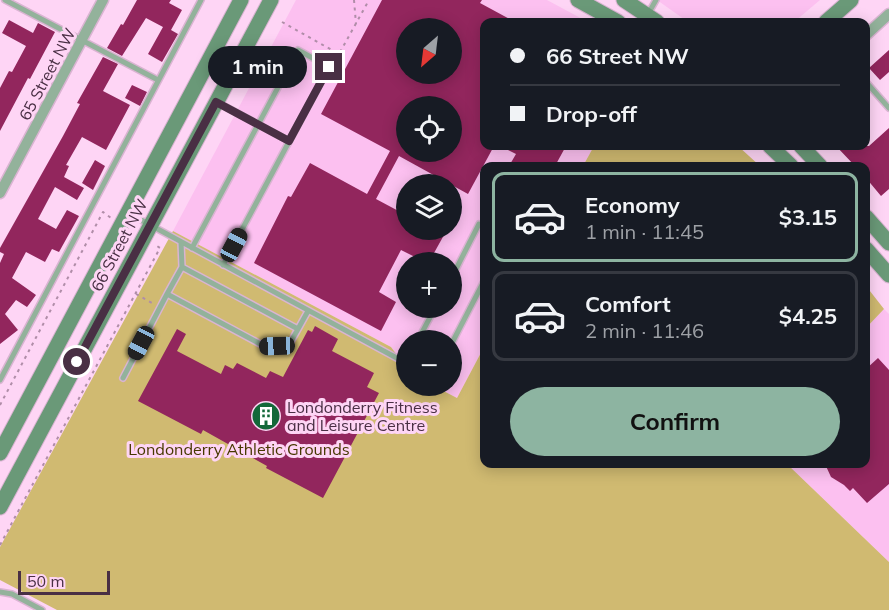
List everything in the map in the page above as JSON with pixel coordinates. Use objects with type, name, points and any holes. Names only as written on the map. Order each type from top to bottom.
[{"type":"main road","name":"66 Street NW","points":[[0,453],[241,0]]},
{"type":"main road","name":"66 Street NW","points":[[0,507],[270,0]]},
{"type":"main road","points":[[578,0],[611,18]]},
{"type":"main road","points":[[624,0],[651,18]]},
{"type":"main road","points":[[831,18],[851,0]]},
{"type":"main road","points":[[774,150],[787,162]]},
{"type":"main road","points":[[805,150],[816,162]]},
{"type":"main road","points":[[870,222],[889,243]]},
{"type":"main road","points":[[870,254],[889,275]]},
{"type":"street","name":"65 Street NW","points":[[0,193],[103,0]]},
{"type":"street","points":[[870,31],[889,14]]},
{"type":"lane","points":[[0,380],[201,0]]},
{"type":"lane","points":[[652,18],[656,0]]},
{"type":"lane","points":[[2,1],[158,80]]},
{"type":"lane","points":[[192,248],[297,50],[329,67],[223,265]]},
{"type":"lane","points":[[870,87],[889,108]]},
{"type":"lane","points":[[216,102],[289,141]]},
{"type":"lane","points":[[127,213],[396,358]]},
{"type":"lane","points":[[462,257],[480,225]]},
{"type":"lane","points":[[123,378],[182,267],[181,242]]},
{"type":"lane","points":[[182,267],[298,329]]},
{"type":"lane","points":[[459,330],[480,288]]},
{"type":"lane","points":[[168,294],[264,346],[290,345],[308,311]]},
{"type":"lane","points":[[0,592],[12,594],[42,610]]},
{"type":"path","points":[[354,0],[356,24]]},
{"type":"path","points":[[282,22],[339,54],[369,0]]},
{"type":"path","points":[[0,405],[103,212]]},
{"type":"path","points":[[136,294],[160,308]]},
{"type":"shaded area","points":[[296,0],[547,0],[581,18],[480,18],[480,150],[592,150],[585,162],[480,162],[480,355],[462,389],[462,330],[396,330],[396,354],[391,347],[173,231]]},
{"type":"shaded area","points":[[657,0],[820,0],[799,18],[682,18]]},
{"type":"shaded area","points":[[884,309],[889,314],[889,562],[791,468],[870,468],[870,324]]},
{"type":"green space","points":[[592,150],[742,150],[756,162],[585,162]]},
{"type":"green space","name":"Londonderry Athletic Grounds","points":[[173,231],[391,347],[396,354],[396,396],[453,396],[457,398],[462,396],[462,389],[480,355],[480,468],[791,468],[889,562],[889,610],[57,610],[0,580],[0,547]]},
{"type":"green space","points":[[870,291],[884,309],[870,324]]},
{"type":"building","points":[[137,0],[171,0],[169,3],[182,10],[171,30],[178,34],[162,62],[148,54],[163,27],[146,18],[122,56],[107,48]]},
{"type":"building","points":[[382,0],[482,0],[480,3],[508,18],[480,18],[480,150],[492,150],[485,162],[480,162],[480,172],[468,194],[462,191],[462,174],[432,174],[410,162],[462,162],[462,96],[396,96],[396,162],[376,199],[396,210],[396,240],[441,240],[435,252],[401,250],[396,252],[396,260],[379,292],[396,302],[381,331],[254,263],[288,196],[291,197],[310,163],[367,194],[390,151],[321,114]]},
{"type":"building","points":[[9,20],[33,33],[38,23],[55,32],[0,131],[0,88],[26,46],[2,33]]},
{"type":"building","points":[[889,50],[889,72],[880,80],[870,67]]},
{"type":"building","points":[[103,57],[118,64],[103,91],[130,105],[106,150],[82,137],[66,165],[69,166],[64,177],[84,188],[77,200],[55,187],[38,219],[56,229],[67,210],[79,216],[59,252],[52,249],[45,262],[26,252],[12,278],[36,295],[27,307],[16,300],[5,314],[18,330],[0,344],[0,263],[4,254],[0,252],[0,248],[63,136],[80,104],[77,103]]},
{"type":"building","points":[[132,85],[147,92],[140,106],[125,98]]},
{"type":"building","points":[[889,128],[889,189],[881,196],[870,183],[870,162],[851,162],[840,150],[870,150],[870,145]]},
{"type":"building","points":[[508,150],[564,150],[557,162],[511,162],[516,154]]},
{"type":"building","points":[[95,160],[105,166],[93,190],[82,183]]},
{"type":"building","name":"Londonderry Fitness and Leisure Centre","points":[[315,326],[338,339],[332,351],[374,373],[367,387],[379,393],[323,498],[266,468],[267,466],[203,430],[201,434],[138,401],[177,329],[186,334],[177,351],[221,374],[225,365],[233,369],[237,363],[266,378],[270,371],[283,377],[308,330],[312,332]]},
{"type":"building","points":[[878,358],[889,370],[889,484],[867,503],[853,488],[850,491],[831,477],[827,468],[870,468],[870,365]]},
{"type":"place","name":"Londonderry Fitness and Leisure Centre","points":[[266,416]]},
{"type":"route","points":[[77,362],[216,102],[289,141],[329,67]]}]
